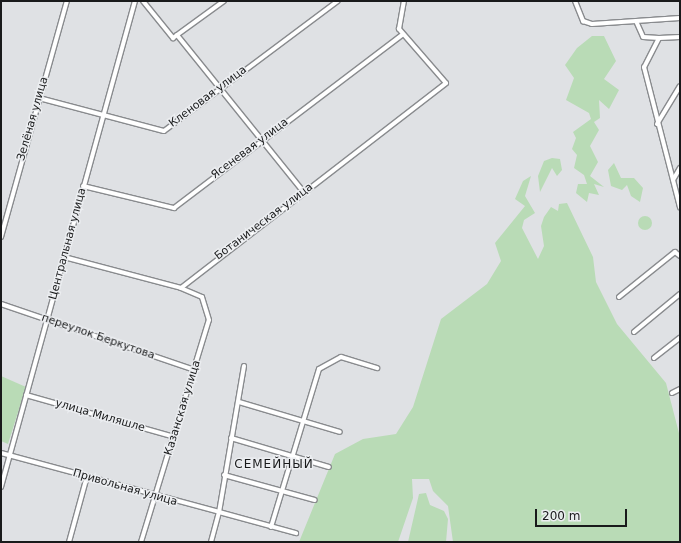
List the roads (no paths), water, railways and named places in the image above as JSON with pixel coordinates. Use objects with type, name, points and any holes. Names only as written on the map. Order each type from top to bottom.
[{"type":"street","name":"Зелёная улица","points":[[1,237],[67,1]]},
{"type":"street","name":"Центральная улица","points":[[1,487],[135,1]]},
{"type":"street","points":[[144,1],[173,38],[224,1]]},
{"type":"street","name":"Кленовая улица","points":[[39,98],[164,131],[219,87],[338,1]]},
{"type":"street","points":[[402,35],[399,29],[404,1]]},
{"type":"street","points":[[575,1],[583,21],[592,24],[680,18]]},
{"type":"street","points":[[636,21],[643,37],[680,38]]},
{"type":"street","points":[[177,35],[260,141],[303,191]]},
{"type":"street","name":"Ботаническая улица","points":[[181,288],[303,191],[446,83],[402,35]]},
{"type":"street","name":"Ясеневая улица","points":[[83,186],[174,208],[260,141],[402,35]]},
{"type":"street","points":[[659,38],[644,67],[657,124],[680,207]]},
{"type":"street","points":[[657,124],[680,86]]},
{"type":"street","points":[[673,180],[680,168]]},
{"type":"street","points":[[1,215],[7,216]]},
{"type":"street","points":[[619,297],[675,252],[680,256]]},
{"type":"street","points":[[64,257],[181,288]]},
{"type":"street","name":"Казанская улица","points":[[141,542],[157,496],[195,370],[209,312],[202,297],[181,288]]},
{"type":"street","points":[[634,332],[680,294]]},
{"type":"street","name":"переулок Беркутова","points":[[1,304],[195,370]]},
{"type":"street","points":[[654,358],[680,338]]},
{"type":"street","points":[[271,527],[283,493],[318,369],[341,357],[377,368]]},
{"type":"street","points":[[211,542],[219,512],[224,475],[239,402],[244,366]]},
{"type":"street","points":[[672,394],[680,389]]},
{"type":"street","name":"улица Миляшле","points":[[26,395],[174,437]]},
{"type":"street","points":[[239,402],[340,432]]},
{"type":"street","points":[[231,438],[293,457],[329,466]]},
{"type":"street","name":"Привольная улица","points":[[1,453],[296,533]]},
{"type":"street","points":[[224,475],[283,493],[315,500]]},
{"type":"street","points":[[69,542],[86,476]]},
{"type":"district","name":"СЕМЕЙНЫЙ","points":[[274,465]]}]
